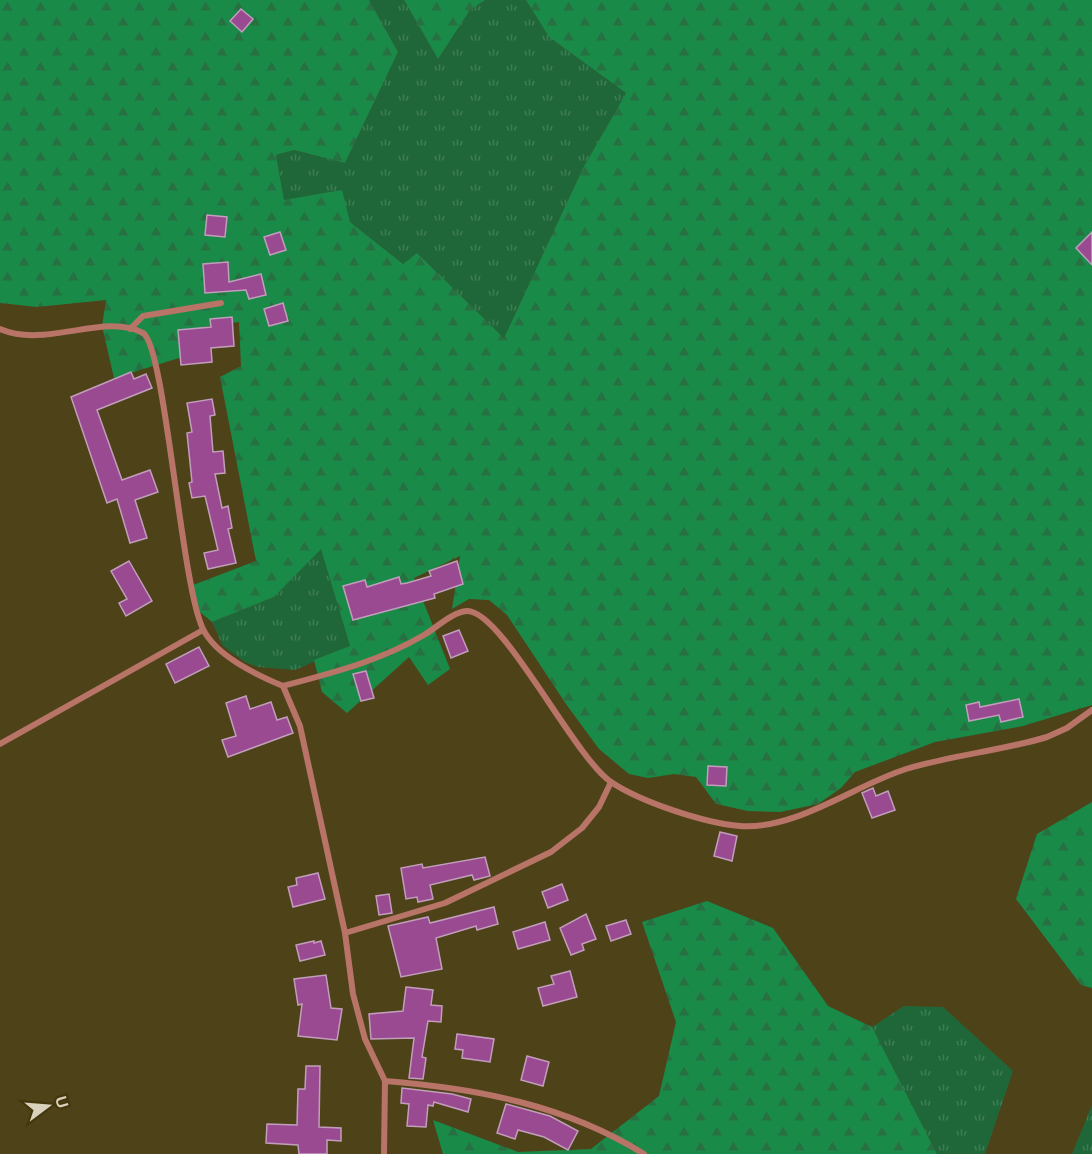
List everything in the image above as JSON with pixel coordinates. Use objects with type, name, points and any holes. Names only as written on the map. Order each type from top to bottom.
[{"type":"street","points":[[130,329],[143,316],[221,303]]},
{"type":"street","points":[[0,329],[14,335],[32,337],[114,327],[130,329],[149,338],[156,358],[173,486],[203,630],[228,656],[248,671],[284,686],[370,661],[413,641],[457,614],[467,611],[477,613],[501,633],[581,749],[611,782],[686,814],[740,826],[759,825],[801,814],[862,786],[908,769],[1047,737],[1067,728],[1092,710]]},
{"type":"street","points":[[0,744],[203,630]]},
{"type":"street","points":[[284,686],[300,726],[345,933],[353,994],[365,1039],[385,1081],[384,1154]]},
{"type":"street","points":[[345,933],[445,903],[551,852],[582,828],[599,807],[611,782]]},
{"type":"street","points":[[385,1081],[439,1085],[555,1111],[613,1136],[644,1154]]},
{"type":"green space","points":[[0,0],[369,0],[398,52],[345,163],[294,150],[276,155],[284,200],[342,190],[350,222],[403,264],[417,253],[504,338],[583,168],[626,93],[549,37],[526,0],[1092,0],[1092,705],[1023,726],[935,742],[855,772],[841,788],[818,804],[780,812],[748,811],[716,804],[696,777],[674,774],[648,778],[629,774],[599,749],[507,615],[489,600],[469,599],[452,609],[460,556],[414,578],[450,669],[428,685],[409,657],[347,713],[322,692],[314,660],[350,646],[321,549],[274,597],[212,622],[200,612],[193,585],[256,561],[220,377],[241,366],[239,322],[202,327],[202,351],[114,378],[102,326],[106,300],[37,307],[0,303]]},
{"type":"green space","points":[[369,0],[404,0],[438,59],[470,10],[485,0],[526,0],[549,37],[626,93],[583,168],[504,338],[417,253],[403,264],[350,222],[284,200],[276,155],[294,150],[345,163],[398,52]]},
{"type":"green space","points":[[404,0],[485,0],[470,10],[438,59]]},
{"type":"green space","points":[[321,548],[350,646],[295,670],[258,667],[245,662],[223,646],[212,622],[274,597]]},
{"type":"green space","points":[[1092,802],[1092,988],[1081,985],[1016,899],[1037,834]]},
{"type":"green space","points":[[707,901],[773,928],[828,1006],[872,1027],[937,1154],[443,1154],[433,1120],[518,1152],[591,1149],[659,1096],[676,1022],[642,922]]},
{"type":"green space","points":[[904,1006],[943,1007],[1013,1071],[985,1154],[937,1154],[872,1027]]},
{"type":"green space","points":[[1092,1105],[1092,1154],[1072,1154]]},
{"type":"building","points":[[241,9],[253,19],[242,32],[230,21]]},
{"type":"building","points":[[207,215],[227,217],[225,237],[205,235]]},
{"type":"building","points":[[280,232],[286,250],[270,255],[264,237]]},
{"type":"building","points":[[1092,232],[1092,265],[1076,248]]},
{"type":"building","points":[[228,262],[229,282],[261,274],[266,295],[249,299],[246,290],[205,293],[203,264]]},
{"type":"building","points":[[283,303],[288,321],[269,326],[264,309]]},
{"type":"building","points":[[232,317],[234,346],[211,348],[212,362],[181,365],[178,330],[211,327],[210,319]]},
{"type":"building","points":[[131,372],[134,379],[146,374],[152,388],[97,410],[122,480],[150,470],[158,492],[135,500],[147,538],[130,543],[117,499],[107,503],[71,397]]},
{"type":"building","points":[[212,399],[215,415],[210,416],[213,452],[223,451],[225,473],[215,474],[222,508],[228,506],[232,528],[228,529],[236,563],[208,569],[204,553],[218,550],[205,496],[192,498],[189,483],[192,482],[187,433],[192,432],[187,403]]},
{"type":"building","points":[[129,561],[152,601],[126,616],[119,603],[127,599],[111,571]]},
{"type":"building","points":[[457,561],[463,584],[434,594],[435,598],[353,620],[343,586],[365,580],[367,587],[399,577],[401,584],[407,583],[431,576],[429,571]]},
{"type":"building","points":[[459,630],[468,651],[451,658],[443,636]]},
{"type":"building","points":[[199,647],[209,666],[175,683],[166,664]]},
{"type":"building","points":[[366,671],[374,698],[361,701],[353,674]]},
{"type":"building","points":[[246,696],[250,709],[271,702],[277,720],[287,717],[293,733],[228,757],[222,740],[236,736],[226,703]]},
{"type":"building","points":[[1019,699],[1023,717],[1001,722],[999,715],[969,721],[966,705],[979,702],[980,707]]},
{"type":"building","points":[[708,766],[727,767],[726,786],[707,785]]},
{"type":"building","points":[[873,788],[876,796],[888,791],[895,810],[872,818],[862,793]]},
{"type":"building","points":[[720,832],[737,836],[732,861],[714,856]]},
{"type":"building","points":[[485,857],[490,876],[474,880],[472,875],[430,885],[433,899],[418,902],[417,897],[406,899],[401,868],[422,864],[423,868]]},
{"type":"building","points":[[318,873],[325,899],[293,907],[288,887],[297,885],[296,878]]},
{"type":"building","points":[[562,884],[568,900],[548,908],[542,892]]},
{"type":"building","points":[[389,894],[392,913],[379,915],[376,896]]},
{"type":"building","points":[[494,907],[498,924],[477,930],[476,926],[436,938],[442,969],[401,977],[388,926],[428,917],[430,923]]},
{"type":"building","points":[[586,914],[596,939],[582,944],[584,950],[571,955],[560,928]]},
{"type":"building","points":[[626,920],[631,934],[611,941],[606,926]]},
{"type":"building","points":[[545,922],[550,940],[518,949],[513,932]]},
{"type":"building","points":[[314,941],[314,943],[321,941],[325,955],[300,961],[296,945]]},
{"type":"building","points":[[570,971],[577,997],[543,1006],[538,988],[554,984],[551,976]]},
{"type":"building","points":[[326,975],[331,1008],[342,1009],[337,1040],[298,1036],[302,1004],[298,1005],[294,979]]},
{"type":"building","points":[[406,987],[433,990],[431,1005],[442,1006],[441,1022],[428,1021],[422,1057],[426,1058],[423,1079],[409,1078],[414,1038],[371,1039],[369,1014],[403,1011]]},
{"type":"building","points":[[457,1034],[494,1039],[490,1062],[462,1058],[463,1050],[455,1049]]},
{"type":"building","points":[[527,1056],[549,1062],[543,1086],[521,1080]]},
{"type":"building","points":[[306,1066],[320,1066],[319,1127],[341,1128],[341,1141],[327,1140],[327,1154],[299,1154],[298,1145],[266,1143],[267,1124],[297,1125],[298,1089],[305,1089]]},
{"type":"building","points":[[402,1088],[452,1094],[471,1099],[468,1112],[434,1102],[433,1106],[428,1105],[426,1127],[407,1126],[409,1104],[401,1103]]},
{"type":"building","points":[[506,1104],[550,1116],[578,1131],[568,1150],[544,1137],[518,1130],[515,1139],[497,1133]]}]
